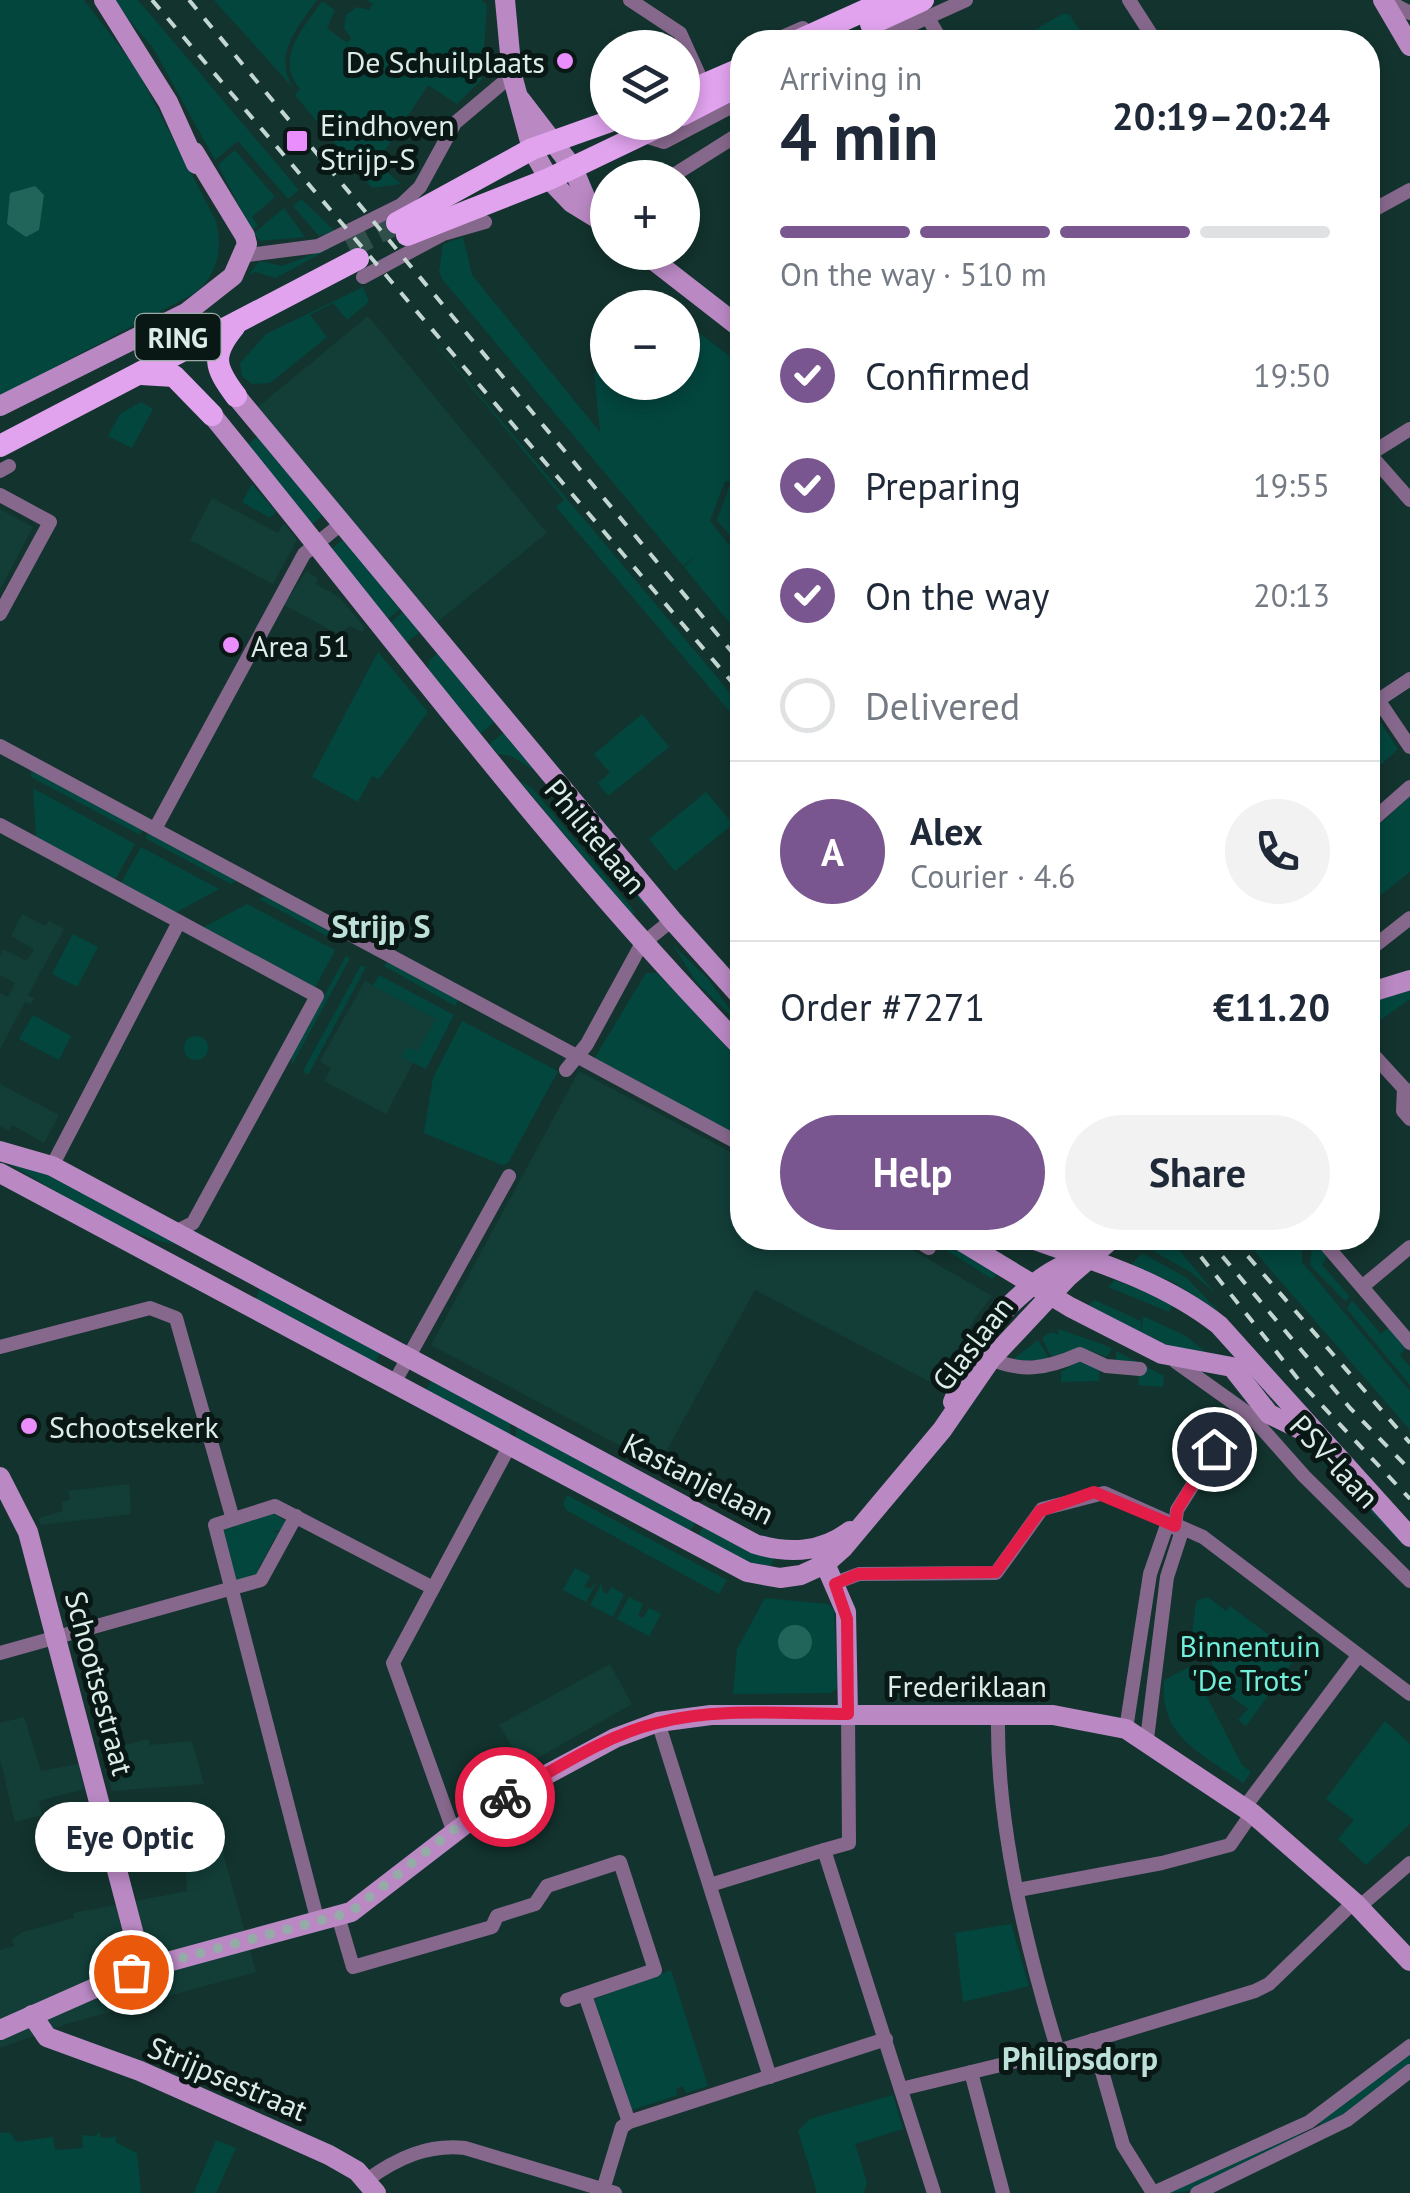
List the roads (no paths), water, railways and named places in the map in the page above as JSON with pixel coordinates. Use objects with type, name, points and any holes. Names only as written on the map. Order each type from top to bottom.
[{"type":"main road","points":[[822,30],[888,0]]},
{"type":"main road","points":[[866,30],[926,9]]},
{"type":"main road","points":[[700,86],[730,73]]},
{"type":"main road","points":[[700,106],[730,90]]},
{"type":"main road","points":[[590,128],[532,149],[402,229],[474,219],[631,140]]},
{"type":"main road","name":"RING","points":[[3,461],[119,382],[349,258]]},
{"type":"main road","name":"RING","points":[[0,430],[349,258]]},
{"type":"main road","points":[[236,396],[215,361],[221,343],[240,320]]},
{"type":"main road","points":[[119,382],[144,373],[174,376],[212,415]]},
{"type":"street","points":[[104,0],[138,48],[194,152],[241,255]]},
{"type":"street","points":[[797,30],[863,0]]},
{"type":"street","points":[[892,30],[926,9],[966,0]]},
{"type":"street","points":[[1130,0],[1149,30]]},
{"type":"street","points":[[1385,0],[1410,13]]},
{"type":"street","points":[[1385,0],[1410,46]]},
{"type":"street","points":[[508,2],[512,75],[532,149],[549,179],[590,216]]},
{"type":"street","points":[[640,3],[677,30]]},
{"type":"street","points":[[700,74],[730,61]]},
{"type":"street","points":[[349,258],[413,193],[455,124],[512,75]]},
{"type":"street","points":[[520,99],[554,140],[590,204]]},
{"type":"street","points":[[700,123],[730,108]]},
{"type":"street","points":[[697,160],[730,139]]},
{"type":"street","points":[[1380,207],[1410,190]]},
{"type":"street","points":[[241,255],[288,252],[349,258],[443,234],[474,219]]},
{"type":"street","points":[[0,406],[186,313],[227,282],[241,255]]},
{"type":"street","points":[[666,270],[730,319]]},
{"type":"street","name":"Philitelaan","points":[[236,396],[730,985]]},
{"type":"street","name":"Philitelaan","points":[[212,415],[645,940],[730,1035]]},
{"type":"street","points":[[1380,446],[1410,429]]},
{"type":"street","points":[[1380,466],[1410,500]]},
{"type":"street","points":[[0,495],[50,522],[0,614]]},
{"type":"street","points":[[155,830],[304,554],[342,524]]},
{"type":"street","points":[[1380,688],[1410,679]]},
{"type":"street","points":[[1380,705],[1410,747]]},
{"type":"street","points":[[0,746],[730,1140]]},
{"type":"street","points":[[1380,813],[1410,787]]},
{"type":"street","points":[[0,824],[317,996],[193,1223],[175,1232]]},
{"type":"street","points":[[1380,942],[1410,918]]},
{"type":"street","points":[[566,1070],[587,1044],[645,940],[672,920]]},
{"type":"street","points":[[52,1166],[179,922]]},
{"type":"street","points":[[1380,977],[1410,976]]},
{"type":"street","points":[[1380,988],[1410,976]]},
{"type":"street","points":[[1380,1062],[1407,1091],[1403,1111],[1410,1120]]},
{"type":"street","name":"Kastanjelaan","points":[[0,1151],[52,1166],[755,1544],[793,1551],[826,1565]]},
{"type":"street","name":"Kastanjelaan","points":[[0,1173],[747,1572],[790,1577],[826,1565]]},
{"type":"street","points":[[394,1383],[508,1176]]},
{"type":"street","points":[[1362,1286],[1410,1247]]},
{"type":"street","points":[[976,1250],[1042,1290]]},
{"type":"street","points":[[1048,1250],[1070,1264]]},
{"type":"street","points":[[1070,1264],[1079,1250]]},
{"type":"street","points":[[1070,1264],[1095,1250]]},
{"type":"street","points":[[1117,1250],[1129,1274]]},
{"type":"street","points":[[1330,1250],[1410,1342]]},
{"type":"street","name":"Glaslaan","points":[[826,1565],[942,1430],[982,1355],[1070,1264]]},
{"type":"street","name":"PSV-laan","points":[[1070,1264],[1129,1274],[1173,1293],[1219,1325],[1410,1537]]},
{"type":"street","name":"PSV-laan","points":[[1042,1290],[1198,1374],[1249,1414],[1304,1476],[1410,1581]]},
{"type":"street","points":[[0,1348],[150,1308],[179,1321],[232,1516]]},
{"type":"street","points":[[982,1355],[1008,1368],[1061,1366],[1080,1354],[1106,1366],[1140,1369]]},
{"type":"street","name":"PSV-laan","points":[[1162,1354],[1232,1367],[1269,1414],[1315,1436]]},
{"type":"street","points":[[1175,1526],[1177,1510],[1227,1431]]},
{"type":"street","points":[[453,1830],[393,1665],[510,1445]]},
{"type":"street","name":"Schootsestraat","points":[[0,1476],[28,1532],[142,1969]]},
{"type":"street","points":[[826,1565],[858,1574],[996,1572],[1040,1511],[1094,1492],[1204,1537],[1410,1694]]},
{"type":"street","points":[[432,1590],[272,1506],[217,1522],[215,1532],[229,1589],[328,1919],[354,1968],[492,1927],[498,1916],[535,1904],[547,1886],[620,1862],[655,1970],[567,2000]]},
{"type":"street","points":[[0,1653],[262,1580],[296,1516]]},
{"type":"street","points":[[1147,1739],[1150,1574],[1166,1528],[1175,1526]]},
{"type":"street","points":[[710,1885],[848,1843],[847,1619],[826,1565]]},
{"type":"street","points":[[1126,1729],[1149,1641]]},
{"type":"street","points":[[1018,1890],[1162,1863],[1230,1845],[1248,1810],[1358,1656]]},
{"type":"street","points":[[998,1714],[998,1750],[1018,1890],[1058,2051]]},
{"type":"street","name":"Frederiklaan","points":[[32,2015],[142,1969],[328,1919],[370,1900],[453,1830],[615,1738],[658,1722],[710,1715],[1065,1716],[1126,1729],[1147,1739],[1248,1810],[1357,1905],[1410,1960]]},
{"type":"street","points":[[658,1722],[770,2077]]},
{"type":"street","points":[[824,1850],[934,2193]]},
{"type":"street","points":[[902,2089],[1058,2051],[1269,1984],[1410,1863]]},
{"type":"street","points":[[585,1994],[629,2122]]},
{"type":"street","points":[[0,2030],[32,2015]]},
{"type":"street","name":"Strijpsestraat","points":[[32,2015],[47,2037],[140,2071],[308,2145],[372,2186]]},
{"type":"street","points":[[372,2186],[415,2153],[445,2146],[465,2148],[607,2192],[622,2128],[629,2122],[886,2039]]},
{"type":"street","points":[[1093,2040],[1123,2146],[1153,2193],[1309,2122],[1410,2046]]},
{"type":"street","points":[[1198,2193],[1330,2130],[1410,2071]]},
{"type":"street","points":[[971,2072],[1003,2193]]},
{"type":"tunnel","points":[[349,248],[397,223]]},
{"type":"railway","points":[[152,0],[730,680]]},
{"type":"railway","points":[[189,0],[730,650]]},
{"type":"railway","points":[[1196,1250],[1302,1384],[1410,1499]]},
{"type":"railway","points":[[1217,1250],[1350,1408],[1410,1470]]},
{"type":"railway","points":[[1242,1250],[1410,1443]]},
{"type":"place","name":"De Schuilplaats","points":[[565,61]]},
{"type":"place","name":"Eindhoven Strijp-S","points":[[297,141]]},
{"type":"place","name":"Area 51","points":[[231,645]]},
{"type":"place","name":"Schootsekerk","points":[[29,1426]]},
{"type":"place","name":"Eye Optic","points":[[131,1972]]},
{"type":"district","name":"Strijp S","points":[[381,926]]},
{"type":"district","name":"Philipsdorp","points":[[1080,2058]]},
{"type":"park label","name":"Binnentuin 'De Trots'","points":[[1250,1662]]}]
